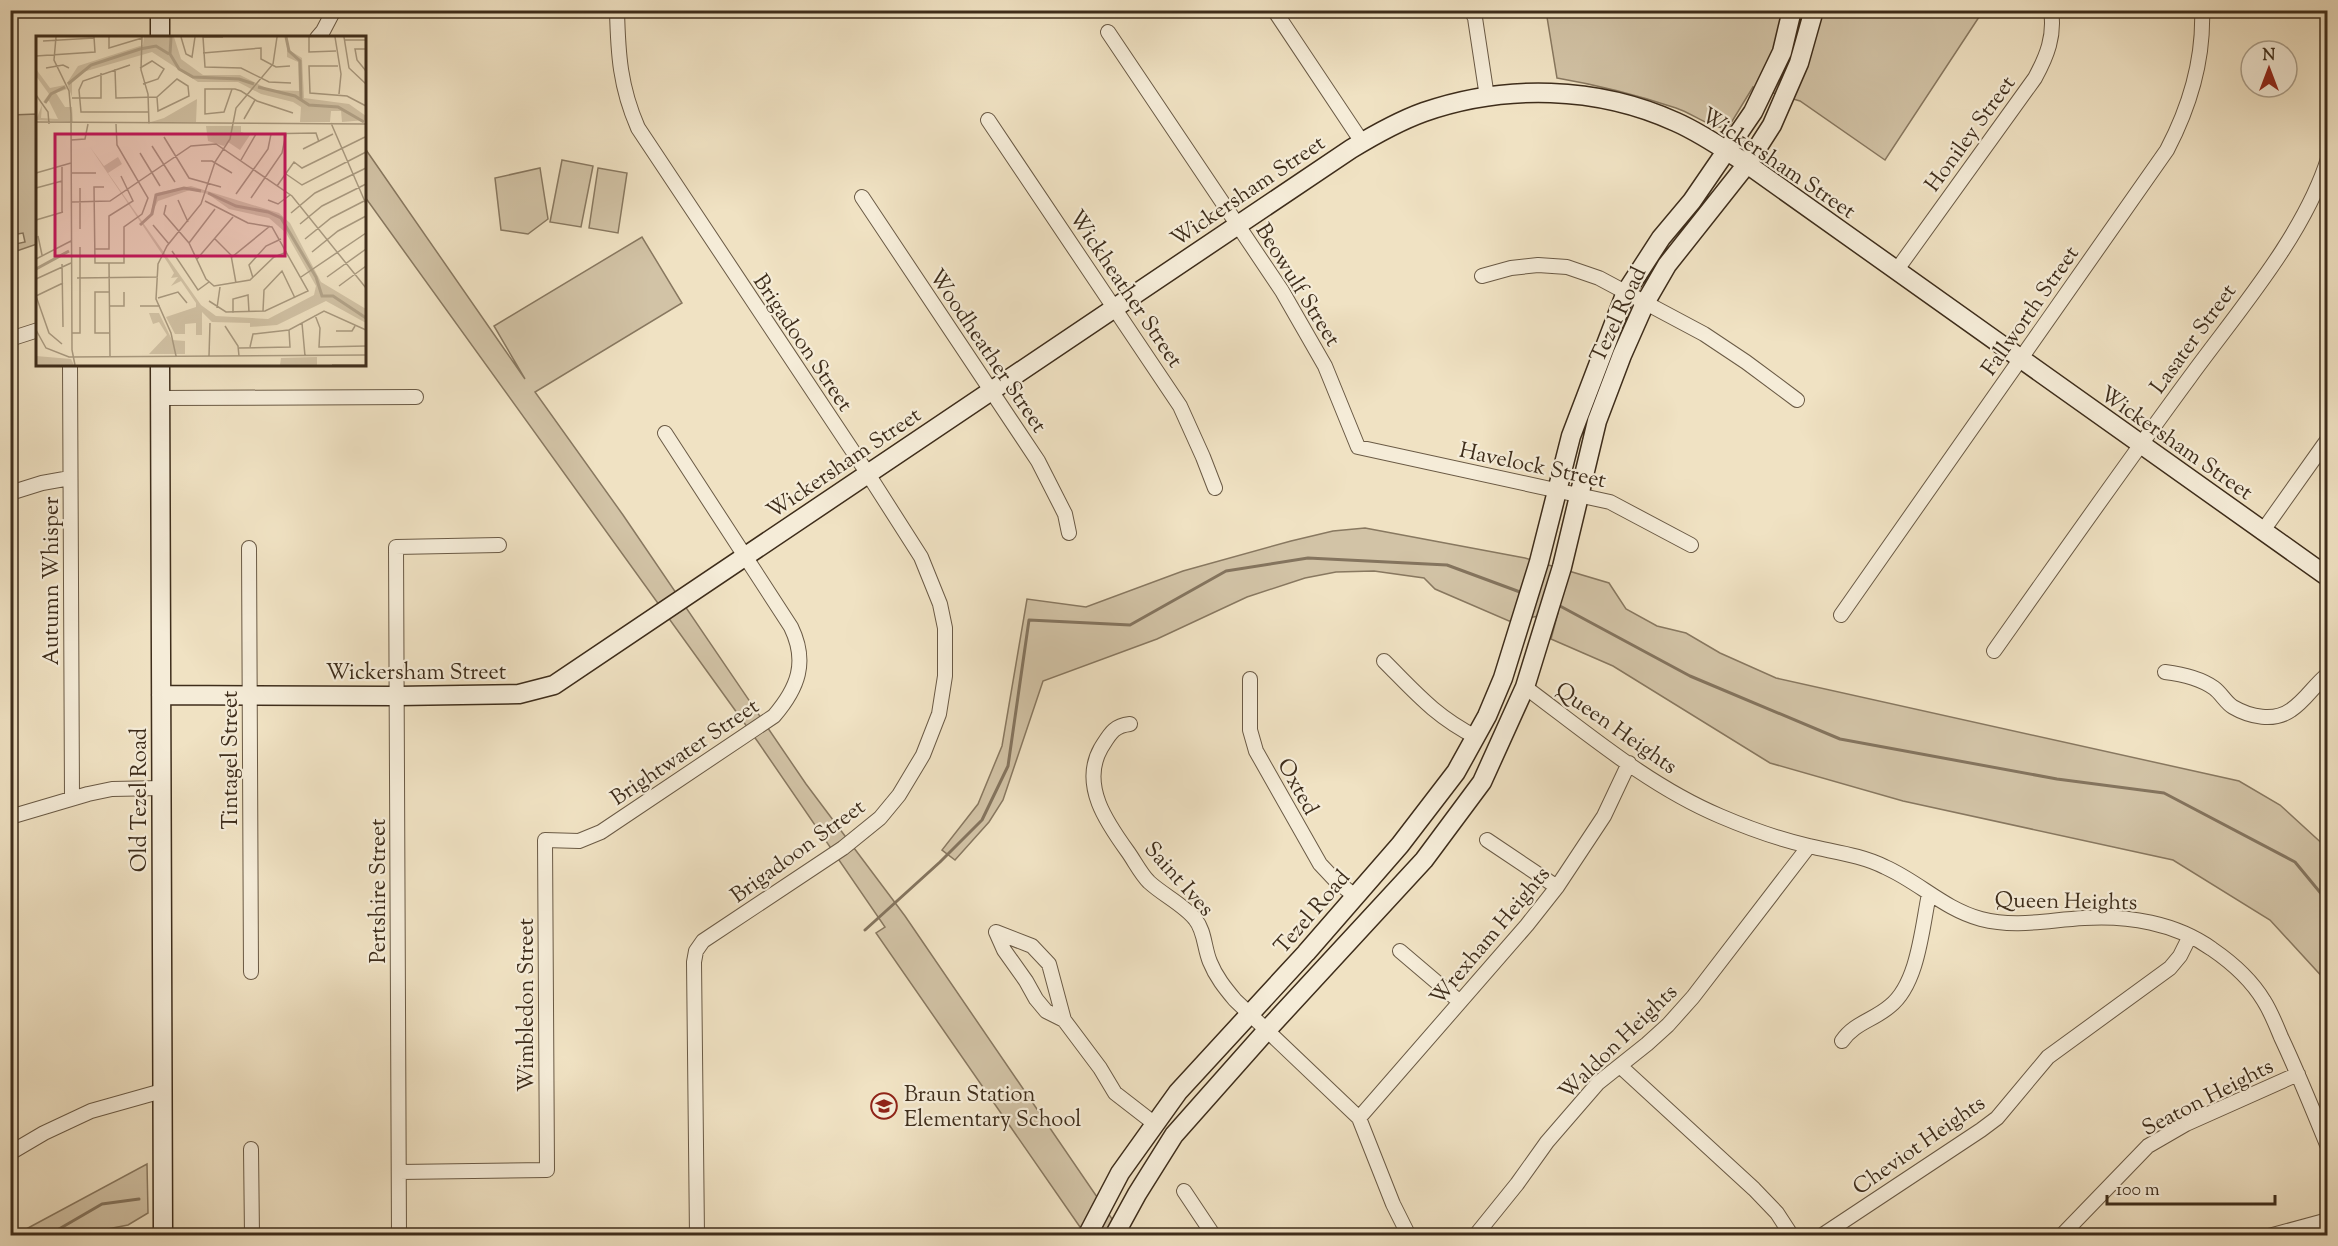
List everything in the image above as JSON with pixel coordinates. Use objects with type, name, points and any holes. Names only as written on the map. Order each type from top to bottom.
[{"type":"street","points":[[160,10],[160,36]]},
{"type":"street","points":[[319,36],[334,10]]},
{"type":"street","name":"Brigadoon Street","points":[[617,10],[620,72],[630,110],[638,128],[921,557],[940,604],[945,628],[946,653],[939,714],[912,776],[880,818],[843,848],[703,941],[696,951],[694,962],[698,1236]]},
{"type":"street","points":[[1274,10],[1362,142]]},
{"type":"street","points":[[1471,10],[1475,18],[1487,97]]},
{"type":"street","name":"Tezel Road","points":[[1087,1236],[1120,1173],[1178,1092],[1251,1014],[1400,845],[1456,772],[1476,737],[1503,678],[1530,594],[1581,407],[1626,292],[1661,238],[1728,152],[1753,112],[1770,81],[1782,52],[1792,10]]},
{"type":"street","name":"Tezel Road","points":[[1114,1236],[1174,1135],[1268,1029],[1417,868],[1482,783],[1525,687],[1552,602],[1597,421],[1645,303],[1667,265],[1747,164],[1772,125],[1802,56],[1815,10]]},
{"type":"street","name":"Honiley Street","points":[[1896,271],[2035,78],[2050,42],[2052,21],[2050,10]]},
{"type":"street","name":"Fallworth Street","points":[[1841,615],[2156,167],[2179,127],[2196,77],[2201,51],[2202,10]]},
{"type":"street","name":"Beowulf Street","points":[[1108,32],[1282,291],[1325,366],[1358,447]]},
{"type":"street","name":"Wickersham Street","points":[[161,695],[519,694],[554,685],[1362,142],[1423,112],[1459,102],[1512,93],[1563,93],[1636,107],[1676,122],[1728,152],[2328,577]]},
{"type":"street","name":"Wickheather Street","points":[[988,120],[1180,406],[1215,488]]},
{"type":"street","name":"Lasater Street","points":[[1994,651],[2292,235],[2311,200],[2328,159]]},
{"type":"street","name":"Woodheather Street","points":[[862,197],[992,390],[1052,485],[1065,514],[1069,533]]},
{"type":"street","points":[[1482,276],[1525,266],[1567,267],[1599,278],[1704,334],[1797,400]]},
{"type":"street","points":[[10,339],[36,331]]},
{"type":"street","name":"Autumn Whisper","points":[[70,366],[72,798]]},
{"type":"street","name":"Old Tezel Road","points":[[160,366],[163,1236]]},
{"type":"street","points":[[160,398],[416,397]]},
{"type":"street","name":"Brightwater Street","points":[[545,840],[579,841],[601,832],[774,716],[789,699],[795,685],[800,663],[794,634],[665,433]]},
{"type":"street","points":[[2262,532],[2328,439]]},
{"type":"street","name":"Havelock Street","points":[[1358,447],[1578,497],[1610,502],[1691,545]]},
{"type":"street","points":[[10,493],[42,483],[70,478]]},
{"type":"street","name":"Pertshire Street","points":[[399,1236],[396,547],[499,545]]},
{"type":"street","name":"Tintagel Street","points":[[249,548],[251,972]]},
{"type":"street","points":[[1530,594],[1552,602]]},
{"type":"street","points":[[1384,661],[1434,712],[1476,737]]},
{"type":"street","points":[[2165,672],[2199,680],[2215,688],[2232,707],[2256,717],[2273,717],[2289,712],[2306,698],[2328,674]]},
{"type":"street","name":"Oxted","points":[[1250,678],[1250,730],[1256,751],[1320,864],[1355,896]]},
{"type":"street","name":"Queen Heights","points":[[1525,687],[1629,763],[1672,791],[1718,815],[1766,834],[1836,851],[1885,867],[1964,913],[1998,922],[2033,924],[2082,918],[2116,918],[2151,923],[2190,936],[2212,948],[2241,974],[2265,1002],[2328,1147]]},
{"type":"street","name":"Saint Ives","points":[[1130,724],[1119,725],[1112,730],[1098,754],[1094,773],[1098,805],[1105,820],[1147,880],[1195,919],[1201,929],[1209,961],[1220,981],[1359,1118]]},
{"type":"street","name":"Wrexham Heights","points":[[1359,1118],[1527,925],[1557,887],[1604,816],[1629,763]]},
{"type":"street","points":[[10,817],[72,798],[112,789],[162,788]]},
{"type":"street","name":"Wimbledon Street","points":[[399,1172],[547,1170],[545,840]]},
{"type":"street","points":[[1487,840],[1557,887]]},
{"type":"street","name":"Waldon Heights","points":[[1475,1236],[1565,1121],[1598,1083],[1668,1025],[1693,997],[1809,846]]},
{"type":"street","points":[[1842,1041],[1856,1026],[1892,1006],[1905,989],[1911,976],[1929,894]]},
{"type":"street","points":[[1064,1020],[1046,1011],[1036,999],[1016,965],[1004,950],[996,933],[1032,946],[1049,964],[1064,1020],[1100,1068],[1115,1093],[1155,1124]]},
{"type":"street","name":"Cheviot Heights","points":[[1821,1236],[1997,1118],[2048,1057],[2170,968],[2180,956],[2190,936]]},
{"type":"street","points":[[1400,951],[1461,1002]]},
{"type":"street","points":[[1620,1066],[1754,1190],[1777,1214],[1792,1236]]},
{"type":"street","name":"Seaton Heights","points":[[2061,1236],[2148,1146],[2186,1124],[2298,1074]]},
{"type":"street","points":[[10,1153],[44,1133],[91,1111],[162,1091]]},
{"type":"street","points":[[1359,1118],[1408,1236]]},
{"type":"street","points":[[251,1149],[252,1236]]},
{"type":"street","points":[[1184,1191],[1214,1236]]},
{"type":"street","points":[[2269,1236],[2328,1220]]},
{"type":"shaded area","points":[[1978,10],[1979,17],[1885,160],[1800,101],[1753,87],[1728,128],[1714,126],[1683,111],[1647,99],[1557,78],[1546,11]]},
{"type":"shaded area","points":[[36,114],[36,244],[11,253],[11,245],[25,242],[23,233],[11,235],[10,152],[13,152],[14,144],[11,143],[11,115]]},
{"type":"shaded area","points":[[366,150],[525,379],[494,326],[642,237],[682,303],[535,392],[623,515],[806,784],[905,916],[1123,1235],[1086,1235],[1080,1227],[876,933],[885,927],[758,742],[366,198]]},
{"type":"shaded area","points":[[562,160],[593,166],[581,227],[550,222]]},
{"type":"shaded area","points":[[540,168],[548,219],[528,234],[501,230],[495,178]]},
{"type":"shaded area","points":[[598,168],[627,173],[618,233],[589,228]]},
{"type":"shaded area","points":[[1365,528],[1525,558],[1609,583],[1626,609],[1657,626],[1686,633],[1720,653],[1776,678],[2239,781],[2280,805],[2327,848],[2327,982],[2270,920],[2173,860],[1903,801],[1770,763],[1613,666],[1551,639],[1558,613],[1509,621],[1435,589],[1424,578],[1374,571],[1336,572],[1305,578],[1247,597],[1157,639],[1043,681],[1003,800],[989,822],[955,860],[942,850],[978,804],[1002,746],[1027,599],[1086,607],[1183,571],[1333,531]]},
{"type":"shaded area","points":[[147,1164],[148,1213],[128,1225],[77,1235],[15,1235]]},
{"type":"waterway","points":[[865,930],[940,862],[982,820],[1008,766],[1029,620],[1130,625],[1226,571],[1308,558],[1447,565],[1520,592]]},
{"type":"waterway","points":[[1560,606],[1690,676],[1840,739],[2057,779],[2164,793],[2295,862],[2328,902]]},
{"type":"waterway","points":[[47,1236],[102,1204],[139,1199]]},
{"type":"place","name":"Braun Station Elementary School","points":[[884,1106]]}]
